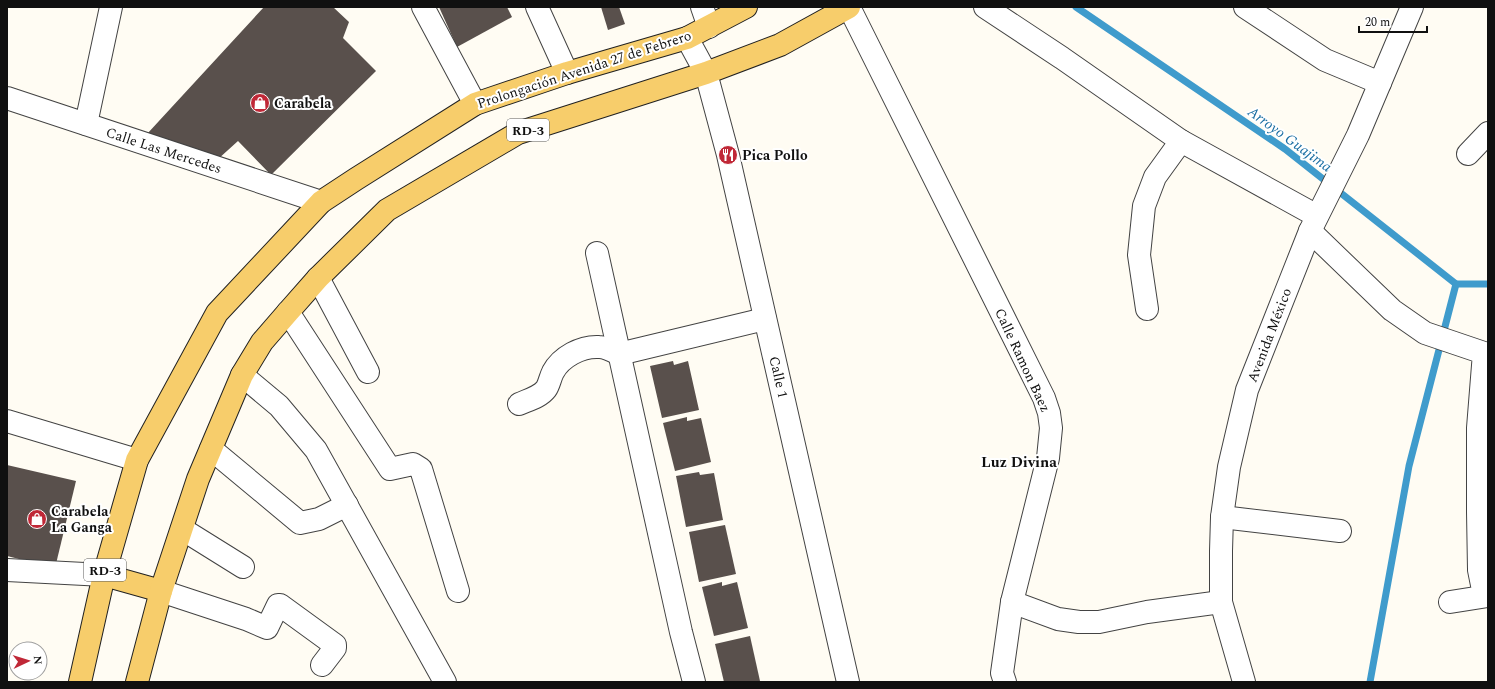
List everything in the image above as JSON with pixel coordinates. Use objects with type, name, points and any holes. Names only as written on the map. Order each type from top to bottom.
[{"type":"main road","name":"Prolongación Avenida 27 de Febrero","points":[[80,682],[104,575],[137,460],[216,314],[321,202],[475,104],[567,74],[687,38],[706,17],[746,7]]},
{"type":"main road","name":"RD-3","points":[[137,682],[161,591],[198,479],[242,375],[262,342],[288,312],[318,278],[387,210],[518,133],[706,73],[780,45],[849,7]]},
{"type":"main road","points":[[104,575],[161,591]]},
{"type":"street","points":[[86,124],[110,7]]},
{"type":"street","points":[[423,7],[475,104]]},
{"type":"street","points":[[537,7],[567,74]]},
{"type":"street","name":"Calle Ramon Baez","points":[[849,7],[1040,391],[1049,413],[1051,428],[1048,458],[1012,602],[1002,673],[1005,682]]},
{"type":"street","points":[[985,7],[1062,58],[1181,141],[1313,224],[1392,310],[1426,333],[1484,353],[1479,570],[1482,585],[1488,594],[1450,602]]},
{"type":"street","points":[[1245,7],[1325,60],[1380,83]]},
{"type":"street","name":"Avenida México","points":[[1244,682],[1221,602],[1222,517],[1229,467],[1247,390],[1313,224],[1358,135],[1412,7]]},
{"type":"street","name":"Calle 1","points":[[687,38],[706,73],[728,155],[848,682]]},
{"type":"street","name":"Calle Las Mercedes","points":[[7,98],[321,202]]},
{"type":"street","points":[[1468,154],[1488,132]]},
{"type":"street","points":[[1147,309],[1139,255],[1144,206],[1155,177],[1181,141]]},
{"type":"street","points":[[597,253],[694,682]]},
{"type":"street","points":[[318,278],[368,372]]},
{"type":"street","points":[[288,312],[390,470],[413,464],[421,469],[458,591]]},
{"type":"street","points":[[519,404],[541,394],[547,388],[553,372],[561,360],[570,354],[598,346],[607,348],[619,354],[765,319]]},
{"type":"street","points":[[242,375],[279,406],[316,450],[445,682]]},
{"type":"street","points":[[7,421],[137,460]]},
{"type":"street","points":[[211,449],[300,522],[319,519],[347,505]]},
{"type":"street","points":[[1222,517],[1340,531]]},
{"type":"street","points":[[182,529],[242,567]]},
{"type":"street","points":[[7,570],[104,575]]},
{"type":"street","points":[[161,591],[246,619],[267,628],[278,605],[280,605],[334,645],[335,648],[322,665]]},
{"type":"street","points":[[1012,602],[1058,619],[1079,622],[1099,622],[1147,612],[1221,602]]},
{"type":"building","name":"Carabela","points":[[264,7],[333,7],[349,22],[343,38],[376,71],[271,175],[238,141],[217,160],[147,134]]},
{"type":"building","points":[[439,7],[507,7],[512,17],[457,47]]},
{"type":"building","points":[[601,7],[619,7],[625,24],[608,30]]},
{"type":"building","points":[[673,361],[674,365],[688,361],[699,410],[662,418],[650,366]]},
{"type":"building","points":[[687,417],[687,421],[701,418],[711,462],[675,471],[663,423]]},
{"type":"building","name":"Carabela La Ganga","points":[[7,465],[76,481],[55,568],[7,556]]},
{"type":"building","points":[[699,472],[700,475],[714,473],[723,520],[686,527],[676,476]]},
{"type":"building","points":[[725,525],[736,574],[699,582],[689,532]]},
{"type":"building","points":[[722,582],[722,586],[737,582],[748,628],[714,636],[702,587]]},
{"type":"building","points":[[750,636],[760,681],[724,682],[715,644]]},
{"type":"waterway","name":"Arroyo Guajima","points":[[1076,7],[1285,149],[1456,284],[1488,284]]},
{"type":"waterway","points":[[1370,682],[1409,466],[1456,284]]},
{"type":"place","name":"Carabela","points":[[260,103]]},
{"type":"place","name":"Pica Pollo","points":[[728,155]]},
{"type":"place","name":"Carabela La Ganga","points":[[37,519]]},
{"type":"district","name":"Luz Divina","points":[[1019,462]]}]
